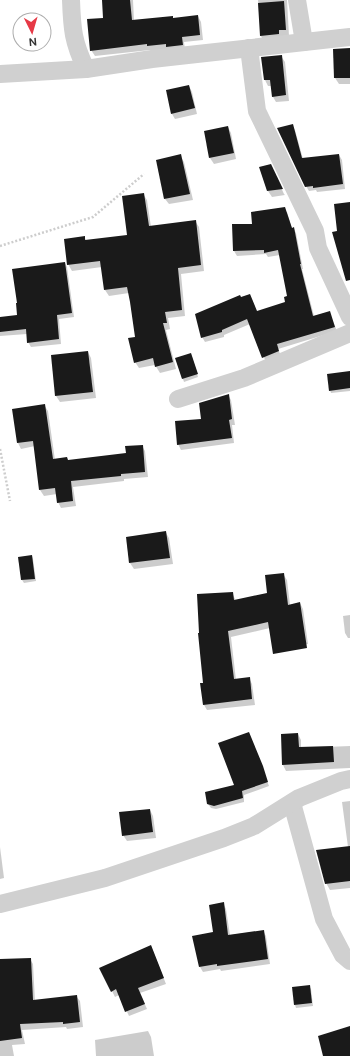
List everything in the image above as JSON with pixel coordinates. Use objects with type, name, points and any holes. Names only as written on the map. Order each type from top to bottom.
[{"type":"street","points":[[70,0],[72,31],[77,51],[86,69]]},
{"type":"street","points":[[297,0],[304,42]]},
{"type":"street","points":[[0,74],[86,69],[152,59],[350,37]]},
{"type":"street","points":[[249,48],[257,111],[315,231],[318,248],[350,317]]},
{"type":"street","points":[[178,399],[244,378],[350,333]]},
{"type":"street","points":[[0,904],[105,878],[224,838],[254,826],[299,798],[340,781],[350,779]]},
{"type":"street","points":[[292,803],[324,919],[343,955],[350,961]]},
{"type":"path","points":[[0,246],[94,216],[144,174]]},
{"type":"path","points":[[0,449],[10,501]]},
{"type":"building","points":[[102,0],[130,0],[132,20],[198,15],[200,35],[182,37],[183,45],[166,47],[166,44],[147,46],[147,44],[90,51],[87,19],[103,18]]},
{"type":"building","points":[[284,1],[286,30],[279,30],[279,34],[260,36],[258,3]]},
{"type":"building","points":[[350,48],[350,78],[334,78],[333,49]]},
{"type":"building","points":[[282,55],[286,95],[272,97],[270,80],[264,80],[261,57]]},
{"type":"building","points":[[189,85],[195,108],[171,114],[166,90]]},
{"type":"building","points":[[293,124],[302,158],[339,154],[343,184],[313,188],[313,186],[305,187],[277,128]]},
{"type":"building","points":[[228,126],[234,153],[209,158],[204,131]]},
{"type":"building","points":[[181,154],[190,194],[164,199],[156,160]]},
{"type":"building","points":[[271,164],[283,189],[267,191],[259,167]]},
{"type":"building","points":[[144,193],[149,226],[196,220],[201,265],[178,268],[182,310],[165,312],[167,323],[163,323],[173,362],[155,367],[153,358],[134,363],[128,338],[135,337],[127,287],[104,290],[100,261],[67,265],[64,239],[85,236],[85,240],[127,235],[122,196]]},
{"type":"building","points":[[350,202],[350,280],[346,281],[332,232],[337,231],[334,204]]},
{"type":"building","points":[[285,207],[292,228],[294,227],[300,264],[313,316],[330,311],[335,327],[277,344],[279,351],[262,358],[247,319],[222,330],[222,332],[201,338],[195,314],[240,295],[241,297],[250,294],[257,311],[285,302],[284,297],[287,296],[278,250],[264,253],[264,250],[233,251],[232,224],[252,224],[251,212]]},
{"type":"building","points":[[65,262],[72,313],[57,315],[59,339],[27,343],[26,329],[0,332],[0,317],[17,315],[17,303],[12,269]]},
{"type":"building","points":[[88,351],[93,392],[55,396],[51,355]]},
{"type":"building","points":[[191,353],[198,374],[182,379],[175,358]]},
{"type":"building","points":[[350,371],[350,388],[329,391],[327,374]]},
{"type":"building","points":[[229,394],[232,419],[229,420],[232,438],[177,445],[175,421],[201,419],[199,403]]},
{"type":"building","points":[[45,404],[53,459],[67,457],[68,460],[126,453],[125,446],[143,445],[145,472],[71,481],[73,501],[57,503],[55,488],[39,490],[33,441],[17,443],[12,409]]},
{"type":"building","points":[[166,531],[170,558],[129,563],[126,537]]},
{"type":"building","points":[[32,555],[35,579],[21,580],[18,557]]},
{"type":"building","points":[[284,573],[288,605],[300,602],[307,648],[273,654],[268,622],[228,631],[234,679],[250,677],[252,699],[203,705],[200,683],[203,683],[198,633],[197,594],[233,592],[234,600],[267,593],[265,575]]},
{"type":"building","points":[[249,732],[268,782],[242,791],[243,798],[214,806],[207,804],[205,792],[234,785],[218,743]]},
{"type":"building","points":[[298,733],[299,747],[333,746],[334,762],[282,765],[281,734]]},
{"type":"building","points":[[150,809],[153,832],[122,836],[119,812]]},
{"type":"building","points":[[350,846],[350,881],[325,884],[316,850]]},
{"type":"building","points":[[224,902],[228,935],[264,930],[268,959],[199,967],[192,936],[213,932],[209,905]]},
{"type":"building","points":[[151,945],[164,978],[138,988],[145,1004],[125,1012],[116,989],[111,992],[99,968]]},
{"type":"building","points":[[31,958],[33,1000],[77,995],[80,1022],[63,1024],[63,1022],[20,1024],[22,1038],[0,1041],[0,959]]},
{"type":"building","points":[[310,985],[312,1003],[294,1005],[292,987]]},
{"type":"building","points":[[350,1026],[350,1056],[323,1056],[318,1036]]}]
